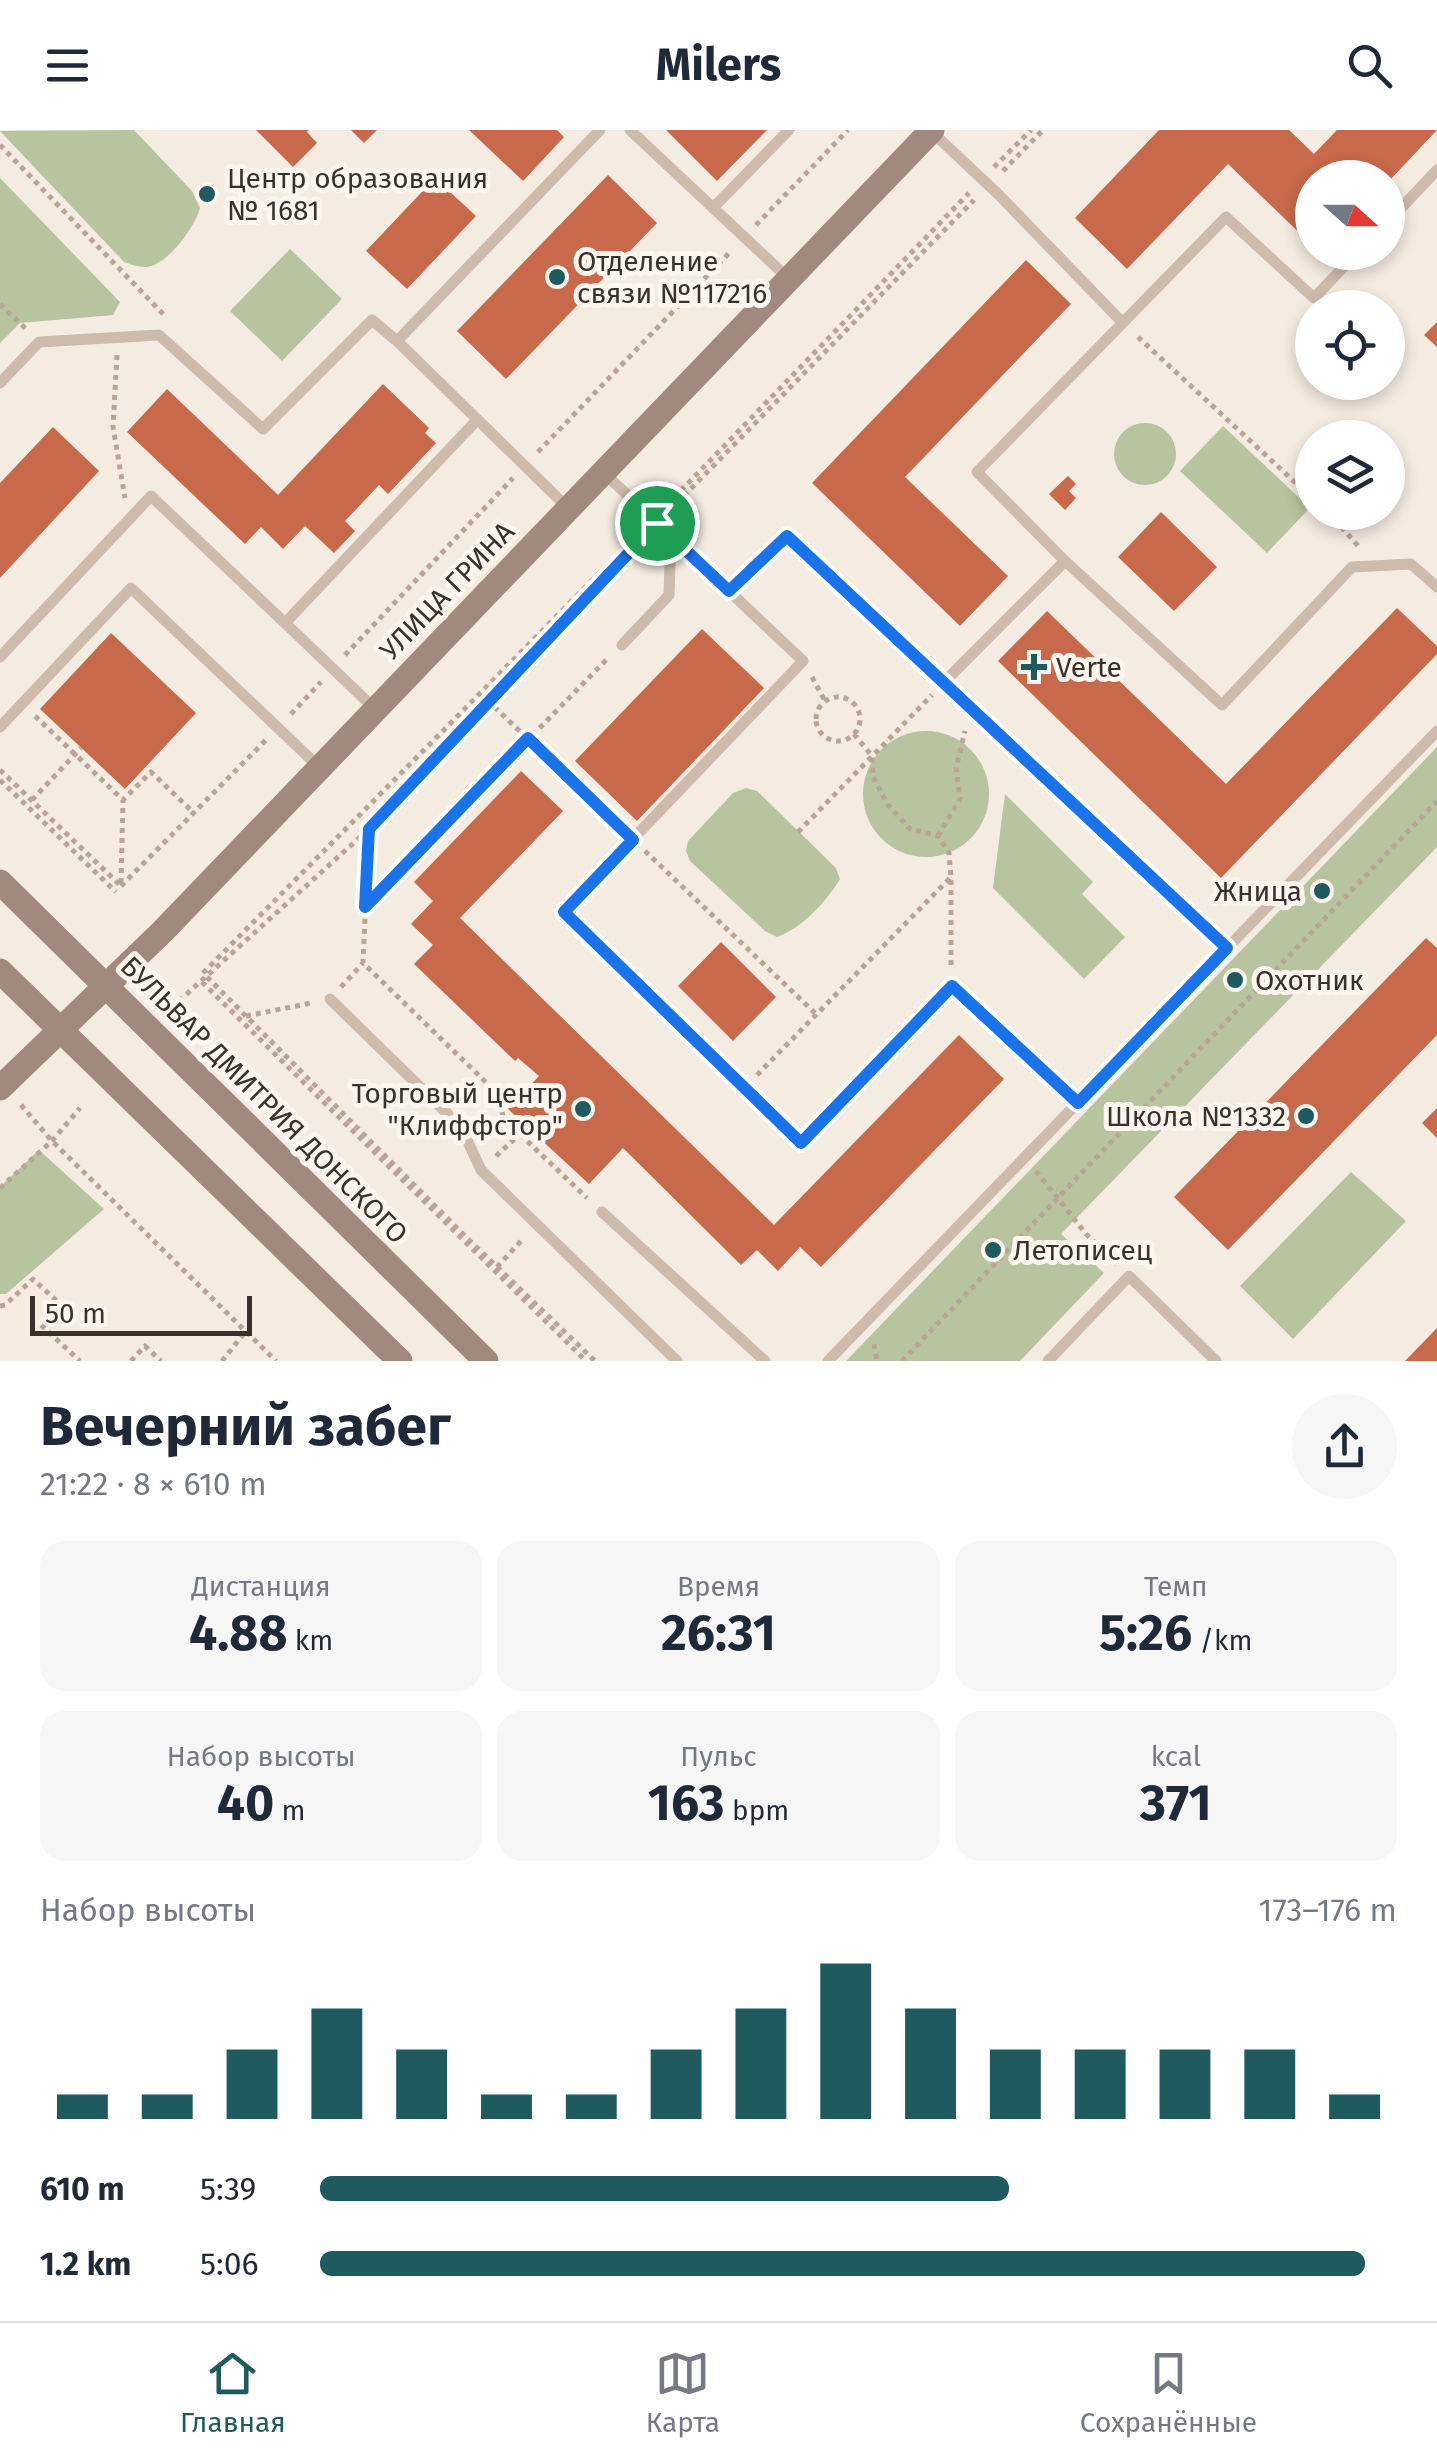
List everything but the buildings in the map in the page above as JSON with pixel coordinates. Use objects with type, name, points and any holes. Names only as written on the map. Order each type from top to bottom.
[{"type":"street","name":"УЛИЦА ГРИНА","points":[[1,1087],[163,931],[931,130]]},
{"type":"street","name":"БУЛЬВАР ДМИТРИЯ ДОНСКОГО","points":[[0,882],[486,1361]]},
{"type":"street","points":[[0,971],[400,1361]]},
{"type":"lane","points":[[397,341],[600,130]]},
{"type":"lane","points":[[630,130],[788,279]]},
{"type":"lane","points":[[712,208],[789,130]]},
{"type":"lane","points":[[931,130],[1122,321]]},
{"type":"lane","points":[[1405,204],[1437,170]]},
{"type":"lane","points":[[1341,270],[1314,298],[1226,216],[977,472],[1065,560],[1222,704],[1352,568],[1411,564],[1437,587]]},
{"type":"lane","points":[[0,383],[39,342],[159,335],[263,429],[372,320],[568,508]]},
{"type":"lane","points":[[284,623],[477,420]]},
{"type":"lane","points":[[603,472],[803,661],[564,912],[801,1143],[952,986],[1078,1103]]},
{"type":"lane","points":[[0,657],[151,496],[376,709]]},
{"type":"lane","points":[[622,645],[669,596],[671,535]]},
{"type":"lane","points":[[729,591],[787,536],[1227,948]]},
{"type":"lane","points":[[944,682],[1065,560]]},
{"type":"lane","points":[[0,727],[131,588],[319,767]]},
{"type":"lane","points":[[828,1361],[1437,731]]},
{"type":"lane","points":[[330,999],[462,1127],[481,1170],[676,1361]]},
{"type":"lane","points":[[602,1212],[766,1361]]},
{"type":"lane","points":[[1048,1361],[1129,1276],[1216,1361]]},
{"type":"path","points":[[118,889],[279,728],[848,130]]},
{"type":"path","points":[[984,184],[1030,130]]},
{"type":"path","points":[[179,1002],[984,184],[1043,130]]},
{"type":"path","points":[[0,145],[167,318]]},
{"type":"path","points":[[0,304],[39,342]]},
{"type":"path","points":[[1122,321],[1295,482]]},
{"type":"path","points":[[118,337],[113,427],[128,520]]},
{"type":"path","points":[[204,977],[369,829],[655,521]]},
{"type":"path","points":[[1344,530],[1376,566]]},
{"type":"path","points":[[365,907],[622,645]]},
{"type":"path","points":[[798,832],[944,682]]},
{"type":"path","points":[[840,696],[855,704],[861,718],[854,734],[837,741],[821,732],[817,713],[825,701],[840,696]]},
{"type":"path","points":[[487,700],[816,1014]]},
{"type":"path","points":[[22,704],[124,800]]},
{"type":"path","points":[[938,836],[960,799],[956,768],[971,707]]},
{"type":"path","points":[[854,734],[872,756],[873,777],[888,805],[910,828],[938,836],[948,853],[952,958]]},
{"type":"path","points":[[32,800],[81,748]]},
{"type":"path","points":[[118,889],[124,800],[148,769],[194,813]]},
{"type":"path","points":[[0,770],[118,889]]},
{"type":"path","points":[[0,780],[118,889]]},
{"type":"path","points":[[902,1361],[1437,801]]},
{"type":"path","points":[[246,1016],[330,999],[363,964],[369,829]]},
{"type":"path","points":[[744,1088],[951,876]]},
{"type":"path","points":[[363,964],[496,1092],[504,1119],[602,1212]]},
{"type":"path","points":[[204,977],[595,1361]]},
{"type":"path","points":[[204,977],[586,1361]]},
{"type":"path","points":[[1,1087],[276,1361]]},
{"type":"path","points":[[0,1188],[52,1141],[80,1108]]},
{"type":"path","points":[[481,1170],[520,1134]]},
{"type":"path","points":[[1025,1157],[1086,1234],[1129,1276]]},
{"type":"path","points":[[497,1266],[536,1224]]},
{"type":"path","points":[[0,1306],[5,1306],[34,1279],[61,1306],[41,1325],[80,1361]]},
{"type":"path","points":[[222,1361],[246,1331]]},
{"type":"path","points":[[131,1361],[145,1346],[161,1361]]},
{"type":"green space","points":[[134,130],[192,191],[200,208],[177,247],[148,267],[124,262],[0,131]]},
{"type":"green space","points":[[0,178],[120,302],[113,315],[20,323],[0,343]]},
{"type":"green space","points":[[290,249],[342,299],[282,361],[230,311]]},
{"type":"green space","points":[[1145,423],[1167,432],[1176,454],[1167,476],[1145,485],[1123,476],[1114,454],[1123,432]]},
{"type":"green space","points":[[1223,426],[1295,494],[1295,524],[1267,553],[1180,471]]},
{"type":"green space","points":[[926,731],[950,736],[970,750],[984,770],[989,794],[984,818],[970,838],[950,852],[926,857],[902,852],[882,838],[868,818],[863,794],[868,770],[882,750],[902,736]]},
{"type":"green space","points":[[1437,747],[1437,847],[1061,1234],[1104,1273],[1020,1361],[846,1361]]},
{"type":"green space","points":[[746,788],[757,791],[836,868],[840,879],[813,913],[777,937],[765,931],[690,861],[686,851],[688,841],[733,793]]},
{"type":"green space","points":[[1005,794],[1093,882],[1082,894],[1125,937],[1084,979],[993,888]]},
{"type":"green space","points":[[39,1150],[104,1209],[6,1294],[0,1294],[0,1187]]},
{"type":"green space","points":[[1351,1172],[1406,1221],[1293,1339],[1240,1286]]},
{"type":"place","name":"Центр образования № 1681","points":[[207,194]]},
{"type":"place","name":"Отделение связи №117216","points":[[557,277]]},
{"type":"place","name":"Verte","points":[[1034,667]]},
{"type":"place","name":"Жница","points":[[1322,891]]},
{"type":"place","name":"Охотник","points":[[1235,980]]},
{"type":"place","name":"Торговый центр \"Клиффстор\"","points":[[583,1109]]},
{"type":"place","name":"Школа №1332","points":[[1306,1116]]},
{"type":"place","name":"Летописец","points":[[993,1250]]},
{"type":"route","points":[[657,523],[729,591],[787,536],[1227,948],[1078,1103],[952,986],[801,1143],[564,912],[633,840],[528,738],[365,907],[369,829],[657,523]]}]
